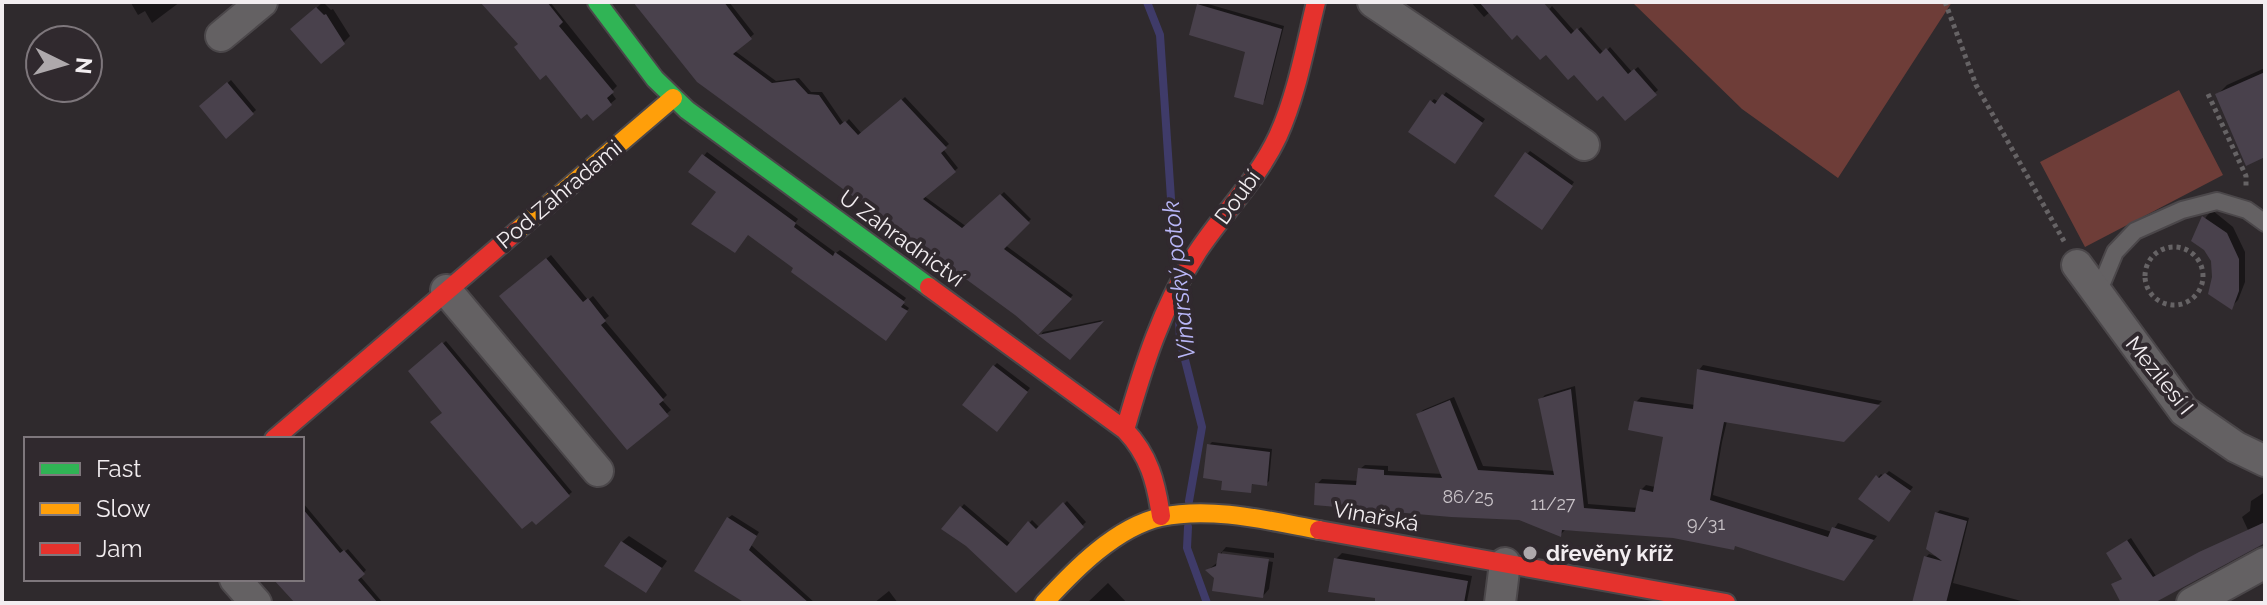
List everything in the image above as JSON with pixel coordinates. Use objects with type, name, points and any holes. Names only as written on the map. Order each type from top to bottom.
[{"type":"street","points":[[221,36],[262,2]]},
{"type":"street","name":"U Zahradnictví","points":[[597,2],[673,98],[1125,430],[1147,455],[1161,516]]},
{"type":"street","name":"Doubí","points":[[1125,430],[1154,335],[1176,288],[1196,253],[1269,154],[1278,135],[1316,2]]},
{"type":"street","points":[[1373,2],[1584,145]]},
{"type":"street","name":"Pod Zahradami","points":[[276,437],[673,98]]},
{"type":"street","name":"Mezilesí I","points":[[2077,265],[2184,411],[2236,447],[2265,461]]},
{"type":"street","points":[[446,290],[598,471]]},
{"type":"street","name":"Vinařská","points":[[1044,603],[1101,552],[1143,523],[1161,516],[1203,514],[1242,518],[1726,603]]},
{"type":"street","points":[[1500,603],[1505,563]]},
{"type":"street","points":[[2192,603],[2265,563]]},
{"type":"street","points":[[237,581],[256,603]]},
{"type":"lane","points":[[2098,293],[2115,252],[2135,231],[2182,210],[2217,201],[2247,210],[2265,223]]},
{"type":"path","points":[[1945,2],[1976,85],[2077,265]]},
{"type":"path","points":[[2208,94],[2246,176],[2247,210]]},
{"type":"path","points":[[2172,247],[2190,252],[2201,266],[2202,284],[2192,299],[2175,305],[2165,303],[2149,291],[2145,272],[2154,254],[2172,247]]},
{"type":"shaded area","points":[[1632,2],[1952,2],[1838,178],[1742,109]]},
{"type":"shaded area","points":[[2179,90],[2223,175],[2085,247],[2040,162]]},
{"type":"building","points":[[480,2],[547,2],[563,22],[559,26],[614,92],[607,98],[612,105],[593,121],[587,114],[581,119],[546,75],[540,80],[514,47],[518,44]]},
{"type":"building","points":[[633,2],[724,2],[752,39],[733,54],[772,83],[795,80],[808,94],[819,95],[840,125],[845,121],[858,135],[901,99],[947,148],[941,153],[956,172],[923,199],[962,228],[1000,194],[1030,223],[1004,249],[1072,299],[1038,335],[697,82]]},
{"type":"building","points":[[1479,2],[1543,2],[1571,34],[1577,28],[1600,54],[1606,48],[1628,74],[1634,69],[1657,95],[1625,121],[1603,96],[1597,101],[1574,75],[1568,80],[1546,55],[1540,60],[1517,35],[1512,40]]},
{"type":"building","points":[[1197,4],[1282,29],[1263,105],[1234,97],[1245,52],[1189,35]]},
{"type":"building","points":[[316,7],[326,14],[345,44],[321,64],[290,29]]},
{"type":"building","points":[[2265,72],[2265,157],[2246,166],[2215,94]]},
{"type":"building","points":[[227,82],[254,114],[226,139],[199,106]]},
{"type":"building","points":[[1442,94],[1483,123],[1455,164],[1408,132],[1430,100],[1435,104]]},
{"type":"building","points":[[1525,152],[1573,186],[1542,230],[1494,196]]},
{"type":"building","points":[[702,154],[796,223],[794,227],[833,256],[835,252],[905,302],[901,307],[908,311],[886,341],[791,272],[793,268],[748,235],[735,253],[691,224],[716,192],[688,172]]},
{"type":"building","points":[[2202,216],[2227,233],[2239,259],[2239,291],[2232,310],[2208,294],[2212,277],[2211,261],[2204,250],[2191,241]]},
{"type":"building","points":[[546,258],[583,302],[588,298],[606,321],[601,325],[664,400],[659,404],[669,416],[627,450],[499,296]]},
{"type":"building","points":[[1104,321],[1070,360],[1038,335]]},
{"type":"building","points":[[442,342],[570,496],[536,525],[532,521],[522,529],[430,422],[442,413],[408,371]]},
{"type":"building","points":[[993,365],[1028,392],[997,432],[962,405]]},
{"type":"building","points":[[1697,369],[1880,405],[1844,442],[1724,422],[1710,500],[1828,537],[1832,527],[1874,540],[1844,581],[1735,546],[1734,550],[1673,538],[1562,530],[1561,537],[1519,520],[1314,505],[1315,483],[1356,485],[1358,468],[1384,470],[1384,475],[1442,478],[1416,414],[1450,400],[1478,470],[1554,475],[1538,399],[1571,389],[1584,508],[1635,512],[1640,489],[1653,492],[1663,437],[1628,430],[1634,401],[1693,409]]},
{"type":"building","points":[[1207,444],[1270,452],[1267,486],[1252,484],[1251,493],[1221,490],[1222,481],[1203,478]]},
{"type":"building","points":[[1885,473],[1911,491],[1889,522],[1858,499],[1876,475],[1879,478]]},
{"type":"building","points":[[1063,502],[1084,527],[1016,593],[966,546],[941,529],[960,506],[1007,546],[1028,521],[1036,529]]},
{"type":"building","points":[[304,510],[340,553],[344,550],[365,574],[358,580],[378,603],[295,603],[275,581],[304,581]]},
{"type":"building","points":[[1935,512],[1967,521],[1946,603],[1912,603],[1924,556],[1942,561],[1926,549]]},
{"type":"building","points":[[727,517],[757,536],[749,550],[809,603],[745,603],[694,571]]},
{"type":"building","points":[[2265,522],[2265,543],[2154,603],[2121,603],[2111,584],[2122,579],[2106,553],[2127,540],[2153,577]]},
{"type":"building","points":[[621,541],[662,568],[646,593],[604,566]]},
{"type":"building","points":[[1218,553],[1269,559],[1263,598],[1212,591],[1214,578],[1205,570],[1216,566]]},
{"type":"building","points":[[1334,558],[1468,581],[1464,603],[1375,603],[1375,598],[1328,592]]},
{"type":"waterway","name":"Vinarský potok","points":[[1147,2],[1160,35],[1175,258]]},
{"type":"waterway","name":"Vinarský potok","points":[[1179,319],[1180,340],[1202,427],[1189,501]]},
{"type":"waterway","name":"Vinarský potok","points":[[1188,527],[1187,548],[1207,603]]},
{"type":"traffic: fast","points":[[597,2],[655,79],[687,110],[929,287]]},
{"type":"traffic: slow","points":[[517,231],[673,98]]},
{"type":"traffic: slow","points":[[1044,603],[1097,551],[1128,530],[1161,517],[1220,514],[1319,530]]},
{"type":"traffic: jam","points":[[1125,430],[1147,360],[1174,293],[1198,251],[1251,181],[1278,136],[1295,87],[1316,2]]},
{"type":"traffic: jam","points":[[276,437],[517,231]]},
{"type":"traffic: jam","points":[[929,287],[1125,430],[1140,449],[1150,470],[1161,516]]},
{"type":"traffic: jam","points":[[1319,530],[1726,603]]},
{"type":"place","name":"dřevěný kříž","points":[[1530,553]]}]
